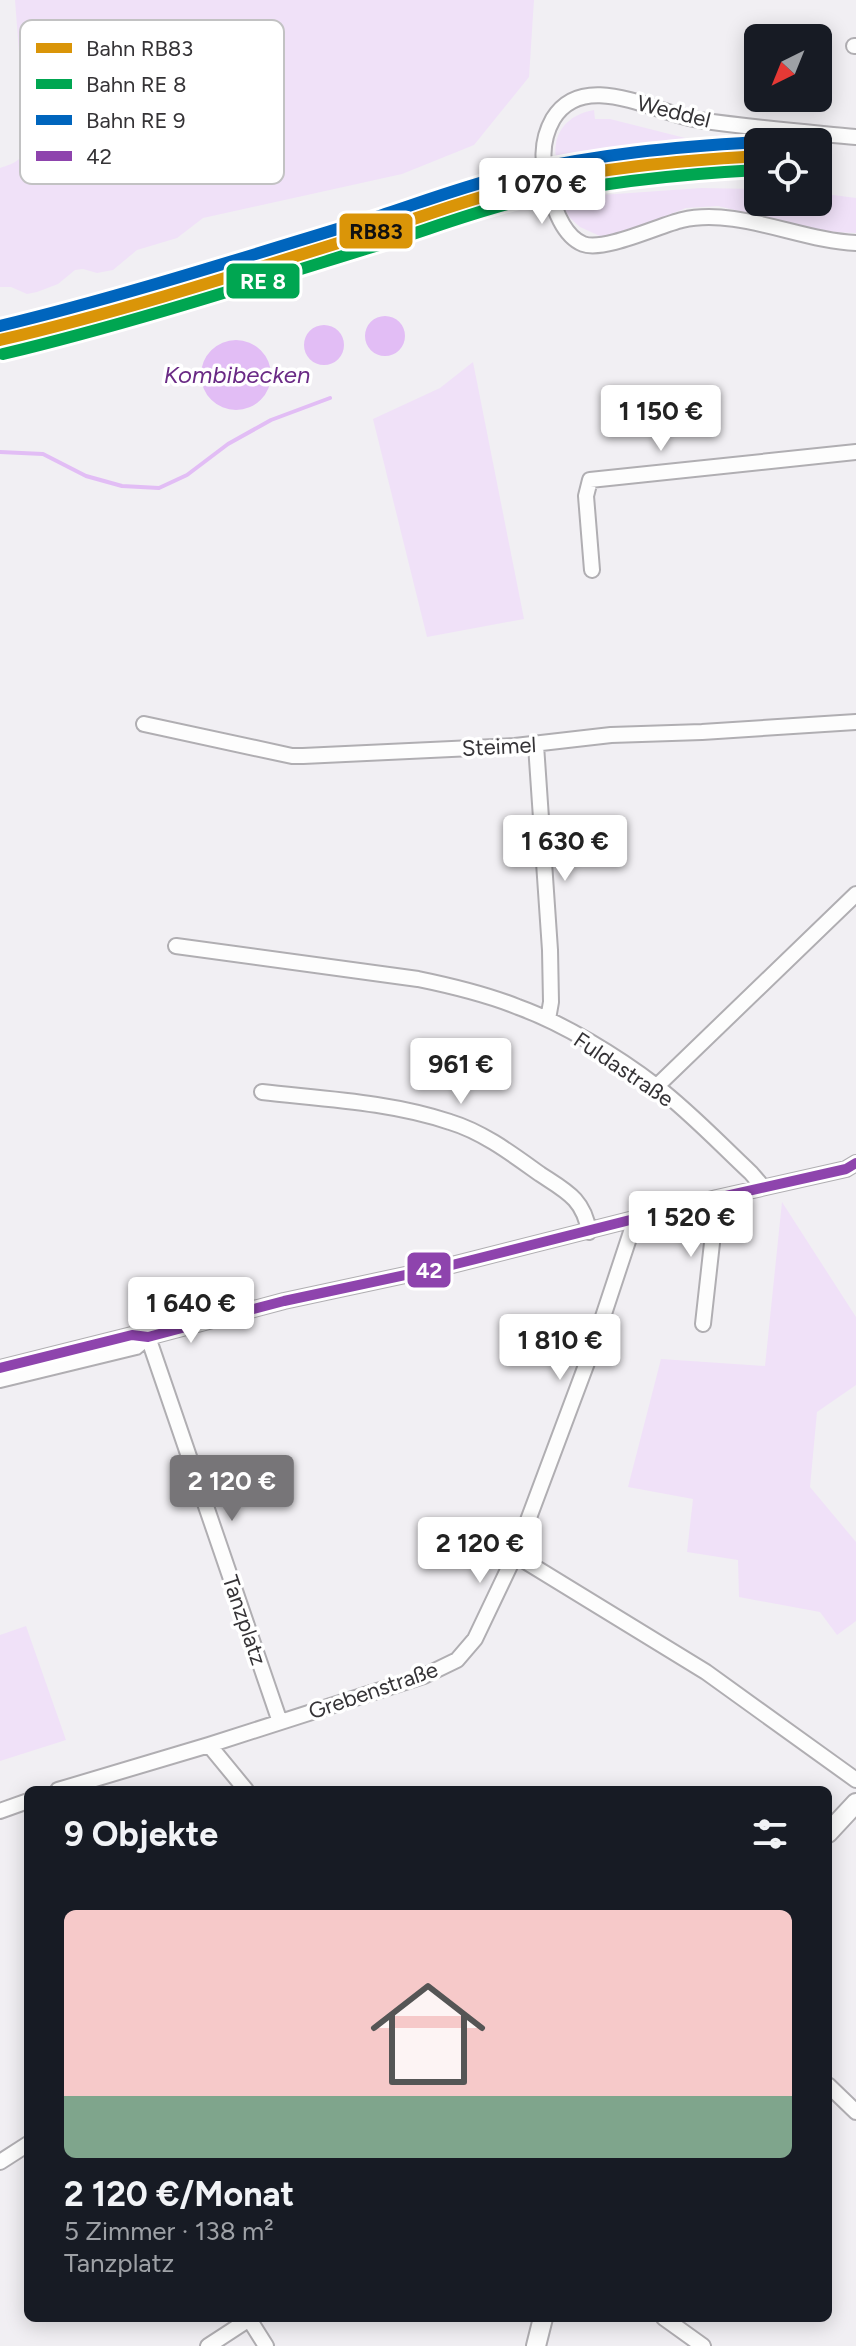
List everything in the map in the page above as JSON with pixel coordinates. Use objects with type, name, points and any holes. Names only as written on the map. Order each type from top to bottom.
[{"type":"street","name":"Weddel","points":[[856,137],[696,120],[609,95],[585,96],[558,112],[549,126],[543,149],[543,170],[554,208],[565,228],[580,243],[610,243],[682,220],[716,217],[856,243]]},
{"type":"street","points":[[592,570],[586,496],[590,480],[856,452]]},
{"type":"street","name":"Steimel","points":[[144,724],[292,756],[536,745],[611,735],[856,722]]},
{"type":"street","points":[[536,745],[550,950],[551,1002],[548,1019]]},
{"type":"street","points":[[657,1086],[856,894]]},
{"type":"street","name":"Fuldastraße","points":[[176,946],[418,979],[497,999],[548,1019],[657,1086],[763,1187]]},
{"type":"street","points":[[262,1092],[387,1107],[450,1122],[492,1142],[575,1198],[587,1216],[589,1232]]},
{"type":"street","points":[[0,1368],[132,1335],[148,1337],[284,1301],[589,1232],[717,1198],[846,1169],[856,1163]]},
{"type":"street","points":[[703,1324],[717,1198]]},
{"type":"street","name":"Grebenstraße","points":[[71,1786],[424,1676],[457,1660],[475,1639],[515,1555],[589,1358],[635,1220]]},
{"type":"street","points":[[0,1380],[136,1347],[148,1337]]},
{"type":"street","name":"Tanzplatz","points":[[148,1337],[280,1722]]},
{"type":"street","points":[[515,1555],[706,1672],[856,1780]]},
{"type":"street","points":[[209,1745],[243,1786]]},
{"type":"street","points":[[0,1811],[24,1802]]},
{"type":"street","points":[[832,1829],[856,1803]]},
{"type":"street","points":[[832,2089],[856,2112]]},
{"type":"street","points":[[0,2162],[24,2147]]},
{"type":"street","points":[[208,2346],[245,2322]]},
{"type":"street","points":[[252,2322],[266,2346]]},
{"type":"street","points":[[536,2346],[542,2322]]},
{"type":"street","points":[[670,2322],[703,2346]]},
{"type":"shaded area","points":[[15,0],[534,0],[529,77],[474,145],[402,174],[203,218],[177,238],[137,250],[113,270],[97,273],[75,270],[58,284],[27,294],[11,287],[0,287],[0,168],[20,157],[20,184],[284,184],[284,20],[20,20],[20,65]]},
{"type":"shaded area","points":[[594,110],[595,119],[610,119],[713,145],[716,135],[744,138],[744,150],[658,153],[557,172],[555,147],[558,137],[565,125],[581,114]]},
{"type":"shaded area","points":[[701,188],[744,189],[744,212],[718,206],[686,208],[629,231],[602,237],[580,227],[559,201]]},
{"type":"shaded area","points":[[832,195],[856,198],[856,233],[830,232],[761,216],[832,216]]},
{"type":"shaded area","points":[[473,362],[524,619],[427,637],[373,419],[440,388]]},
{"type":"shaded area","points":[[782,1202],[856,1317],[856,1385],[817,1412],[810,1487],[856,1542],[856,1621],[837,1635],[820,1612],[739,1597],[738,1560],[687,1552],[693,1499],[628,1487],[661,1359],[765,1366]]},
{"type":"shaded area","points":[[26,1626],[66,1740],[0,1761],[0,1635]]},
{"type":"water","points":[[385,316],[399,322],[405,336],[399,350],[385,356],[371,350],[365,336],[371,322]]},
{"type":"water","points":[[324,325],[338,331],[344,345],[338,359],[324,365],[310,359],[304,345],[310,331]]},
{"type":"water","name":"Kombibecken","points":[[236,340],[261,350],[271,375],[261,400],[236,410],[211,400],[201,375],[211,350]]},
{"type":"waterway","points":[[0,452],[43,454],[86,476],[122,486],[159,488],[187,475],[228,444],[271,420],[330,398]]},
{"type":"rail line","name":"RB83","points":[[0,340],[184,290],[518,187],[637,166],[744,157]]},
{"type":"transit line","points":[[0,326],[184,276],[517,173],[636,152],[744,143]]},
{"type":"transit line","points":[[3,354],[188,304],[523,200],[640,180],[744,171]]},
{"type":"transit line","name":"42","points":[[0,1368],[132,1335],[148,1337],[284,1301],[452,1265],[846,1169],[856,1163]]}]
